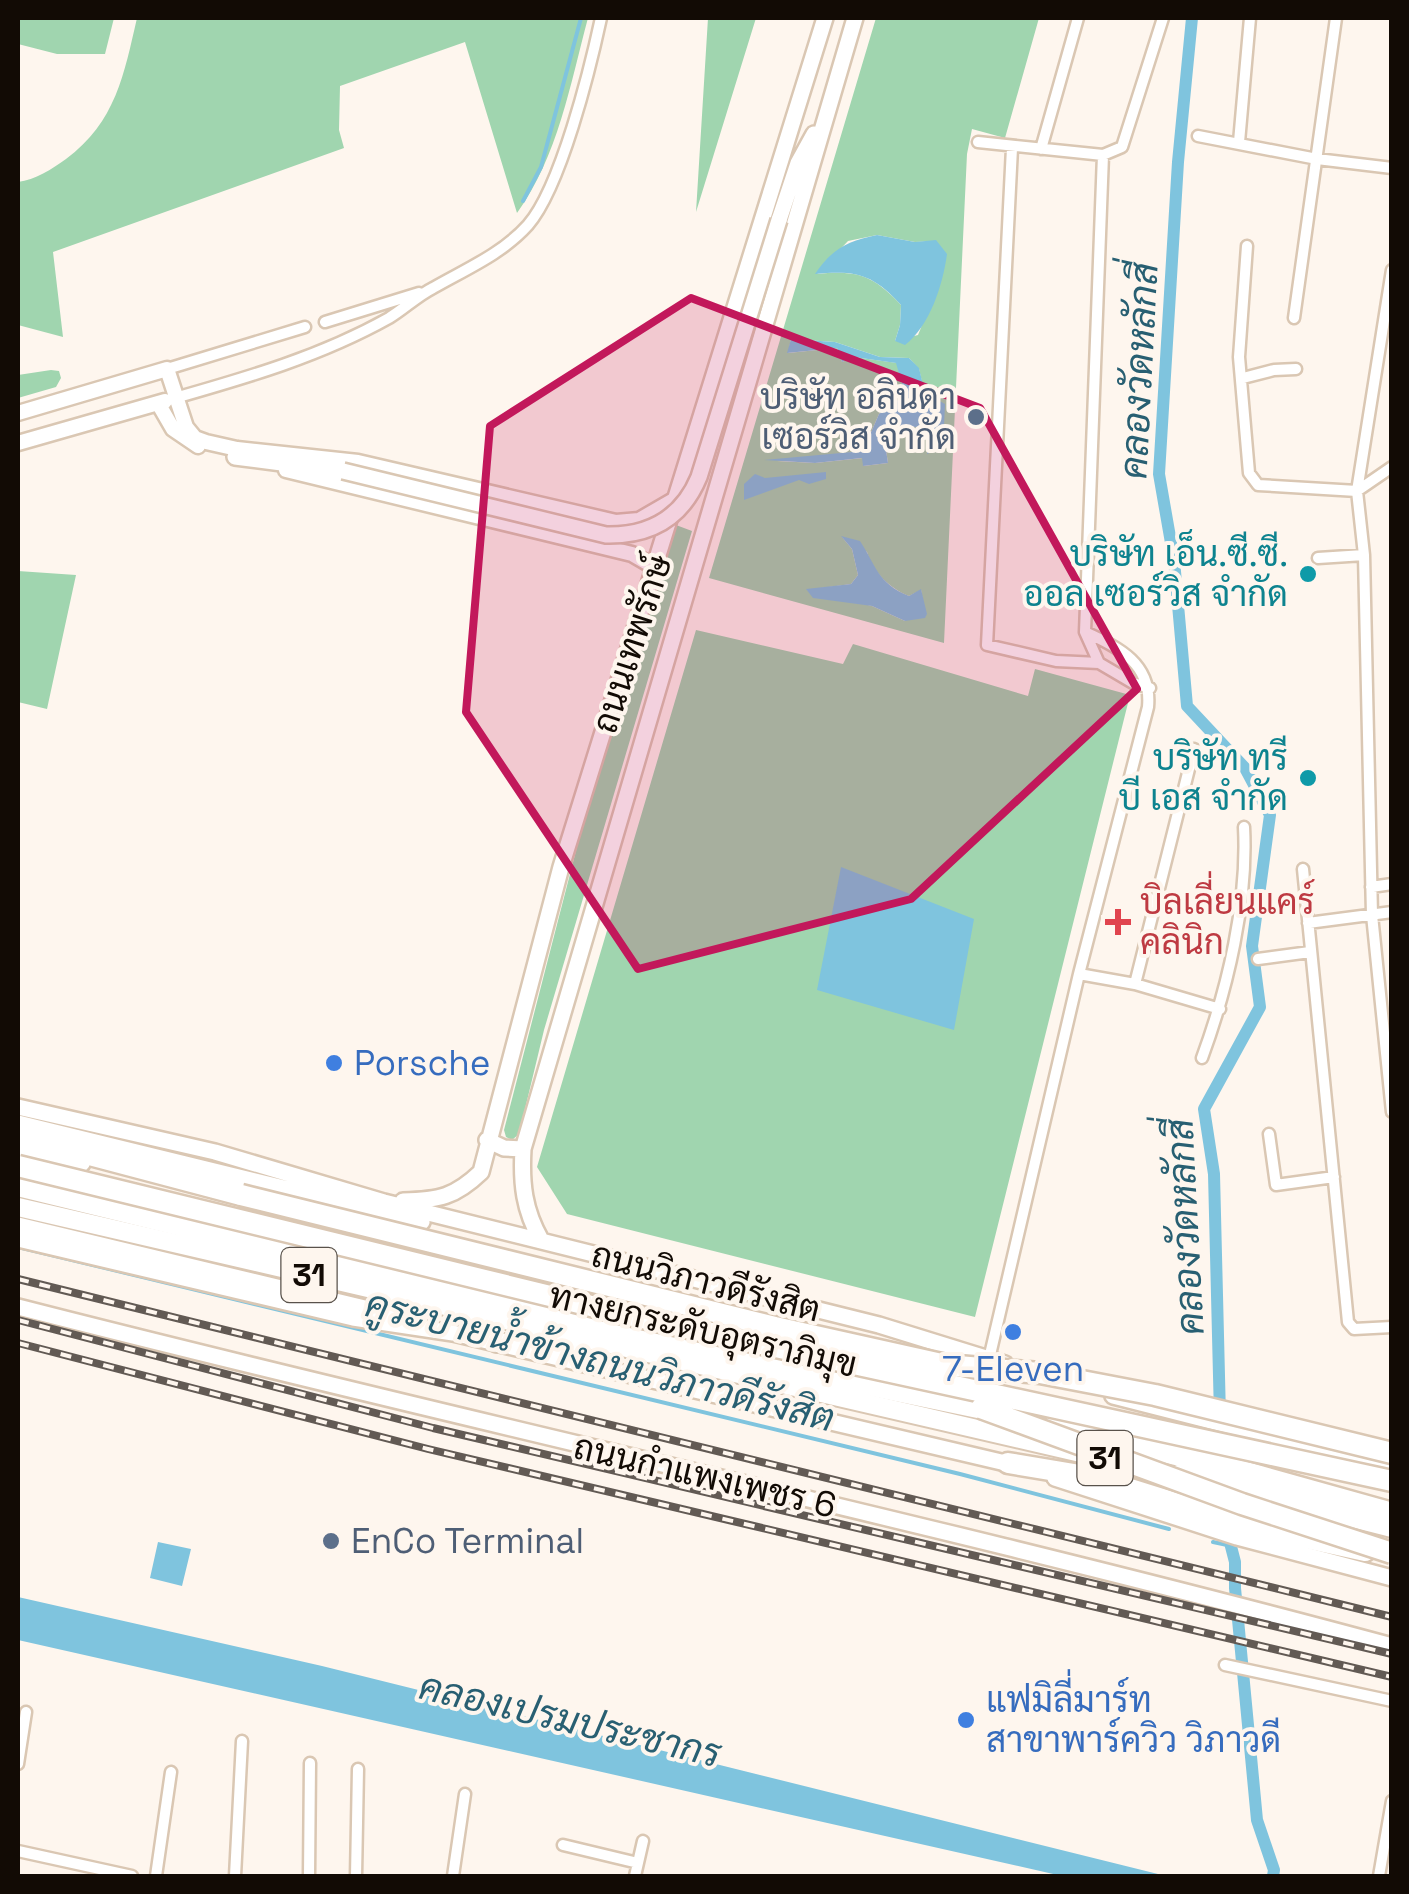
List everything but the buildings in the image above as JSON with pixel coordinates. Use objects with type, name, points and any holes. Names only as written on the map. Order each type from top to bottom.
[{"type":"highway","points":[[18,1136],[775,1327],[946,1365],[1040,1373],[1155,1395],[1392,1453]]},
{"type":"highway","points":[[18,1160],[136,1167]]},
{"type":"highway","name":"ถนนวิภาวดีรังสิต","points":[[18,1160],[1392,1490]]},
{"type":"highway","name":"ทางยกระดับอุตราภิมุข","points":[[18,1160],[624,1314],[1392,1481]]},
{"type":"highway","name":"ทางยกระดับอุตราภิมุข","points":[[18,1186],[626,1335],[981,1408],[1242,1470],[1392,1513]]},
{"type":"highway","name":"31","points":[[18,1207],[991,1434],[1228,1485],[1392,1528]]},
{"type":"highway","points":[[497,1343],[601,1342]]},
{"type":"highway","points":[[981,1408],[1242,1504],[1392,1554]]},
{"type":"highway","points":[[1008,1462],[1092,1477],[1228,1527],[1392,1554]]},
{"type":"main road","name":"ถนนเทพรักษ์","points":[[384,1202],[426,1201],[461,1191],[480,1172],[561,867],[825,18]]},
{"type":"main road","name":"ถนนเทพรักษ์","points":[[541,1240],[528,1217],[521,1182],[523,1149],[855,18]]},
{"type":"main road","points":[[235,457],[343,471],[606,535],[645,532],[662,524],[679,512],[699,478],[798,163],[828,109]]},
{"type":"main road","name":"ถนนวิภาวดีรังสิต","points":[[18,1106],[215,1152],[384,1202],[879,1325],[1219,1424],[1392,1468]]},
{"type":"main road","points":[[18,1123],[498,1240],[578,1250]]},
{"type":"main road","points":[[487,1140],[504,1148],[523,1149]]},
{"type":"main road","points":[[18,1225],[398,1316],[453,1333]]},
{"type":"main road","name":"31","points":[[18,1238],[353,1318],[453,1333],[1008,1462]]},
{"type":"main road","name":"ถนนกำแพงเพชร 6","points":[[18,1307],[471,1421],[1214,1598],[1392,1646]]},
{"type":"main road","points":[[1228,1527],[1392,1578]]},
{"type":"street","points":[[18,442],[291,365],[390,317],[429,290],[496,254],[530,224],[554,180],[601,18]]},
{"type":"street","points":[[1041,149],[1078,18]]},
{"type":"street","points":[[978,142],[1103,156],[1125,143],[1163,18]]},
{"type":"street","points":[[1239,142],[1250,18]]},
{"type":"street","points":[[1294,318],[1336,18]]},
{"type":"street","points":[[1198,136],[1317,159],[1392,168]]},
{"type":"street","points":[[1012,148],[987,645],[1056,661],[1098,663],[1150,688]]},
{"type":"street","points":[[1098,663],[1086,632],[1103,156]]},
{"type":"street","points":[[1247,246],[1239,357],[1250,473],[1258,485],[1357,491],[1392,466]]},
{"type":"street","points":[[1392,270],[1357,491],[1364,556],[1372,915],[1392,1112]]},
{"type":"street","points":[[324,322],[429,290]]},
{"type":"street","points":[[18,413],[305,327]]},
{"type":"street","points":[[167,369],[186,428],[195,438],[206,442],[358,462],[616,522],[639,520],[677,498]]},
{"type":"street","points":[[1243,378],[1296,369]]},
{"type":"street","points":[[158,403],[183,438],[235,457],[615,550],[642,558],[656,568]]},
{"type":"street","points":[[615,550],[626,544],[628,538],[616,522]]},
{"type":"street","points":[[1318,558],[1364,556]]},
{"type":"street","points":[[989,1359],[1079,974],[1144,726],[1150,688],[1144,672],[1132,660],[1086,632]]},
{"type":"street","points":[[1134,984],[1194,749]]},
{"type":"street","points":[[1202,1058],[1220,1009],[1244,879],[1244,826]]},
{"type":"street","points":[[1303,869],[1348,1322],[1354,1329],[1392,1327]]},
{"type":"street","points":[[1372,887],[1392,884]]},
{"type":"street","points":[[1308,923],[1392,912]]},
{"type":"street","points":[[1258,958],[1310,952]]},
{"type":"street","points":[[1079,974],[1134,984],[1220,1009]]},
{"type":"street","points":[[1269,1134],[1276,1185],[1334,1177]]},
{"type":"street","points":[[1226,1666],[1392,1701]]},
{"type":"street","points":[[18,1764],[26,1712]]},
{"type":"street","points":[[235,1876],[242,1741]]},
{"type":"street","points":[[309,1876],[310,1763]]},
{"type":"street","points":[[356,1876],[358,1769]]},
{"type":"street","points":[[156,1876],[171,1772]]},
{"type":"street","points":[[453,1876],[465,1794]]},
{"type":"street","points":[[1379,1876],[1392,1801]]},
{"type":"street","points":[[635,1876],[643,1841]]},
{"type":"street","points":[[563,1845],[638,1862]]},
{"type":"street","points":[[18,1851],[79,1870],[132,1876]]},
{"type":"highlighted area","points":[[691,298],[980,408],[1137,689],[911,899],[638,969],[466,712],[490,426]]},
{"type":"green space","points":[[18,18],[114,18],[105,54],[57,54],[18,44]]},
{"type":"green space","points":[[137,18],[588,18],[553,144],[517,213],[465,42],[340,86],[339,130],[344,148],[53,252],[63,337],[18,325],[18,182],[61,163],[96,129],[115,96]]},
{"type":"green space","points":[[708,18],[756,18],[696,212]]},
{"type":"green space","points":[[876,18],[1039,18],[1005,138],[972,129],[967,154],[944,643],[709,578]],"holes":[[[877,235],[915,242],[936,241],[927,313],[918,335],[895,341],[901,305],[873,281],[854,274],[817,274],[848,241]],[[791,339],[835,342],[880,357],[909,358],[919,369],[938,449],[921,428],[909,426],[892,432],[886,450],[888,463],[863,466],[863,458],[815,463],[777,461],[863,451],[879,414],[901,399],[897,363],[854,357],[842,362],[837,348],[788,353]],[[842,537],[867,552],[878,573],[895,589],[909,596],[921,590],[923,601],[905,621],[872,606],[807,590],[851,584],[858,575],[852,549]]]},
{"type":"green space","points":[[59,371],[61,378],[56,387],[18,398],[18,375]]},
{"type":"green space","points":[[676,525],[692,531],[544,1030],[519,1134],[512,1140],[504,1130],[586,812]]},
{"type":"green space","points":[[18,571],[76,575],[47,709],[18,702]]},
{"type":"green space","points":[[696,630],[843,664],[853,644],[1028,696],[1035,669],[1130,695],[975,1317],[567,1214],[537,1167]]},
{"type":"water","points":[[877,235],[915,242],[936,240],[947,254],[934,304],[922,327],[905,345],[895,341],[901,305],[882,287],[853,274],[815,274],[841,247]]},
{"type":"water","points":[[791,339],[835,342],[880,357],[909,358],[919,368],[925,393],[945,404],[938,449],[927,454],[928,436],[921,428],[909,426],[892,433],[886,450],[888,463],[863,466],[862,458],[815,463],[764,460],[863,451],[879,414],[901,399],[902,384],[896,363],[854,357],[842,362],[837,348],[787,353]]},
{"type":"water","points":[[826,472],[826,479],[809,484],[799,480],[744,500],[744,484],[755,474],[765,478]]},
{"type":"water","points":[[841,536],[860,541],[878,573],[898,591],[909,596],[921,589],[925,618],[905,621],[872,606],[813,598],[806,589],[851,584],[858,575],[852,549]]},
{"type":"water","points":[[841,867],[974,919],[954,1030],[817,990]]},
{"type":"water","points":[[158,1542],[191,1549],[182,1586],[150,1578]]},
{"type":"water","points":[[18,1597],[322,1666],[1166,1876],[1062,1876],[18,1640]]},
{"type":"waterway","points":[[523,201],[541,167],[581,18]]},
{"type":"waterway","name":"คลองวัดหลักสี่","points":[[1192,18],[1178,162],[1159,474],[1174,560],[1187,706],[1245,768],[1270,815],[1252,946],[1260,1007],[1204,1109],[1214,1174],[1220,1416]]},
{"type":"waterway","name":"คูระบายน้ำข้างถนนวิภาวดีรังสิต","points":[[18,1247],[960,1474],[1169,1529]]},
{"type":"waterway","name":"คลองวัดหลักสี่","points":[[1227,1531],[1235,1562],[1257,1820],[1273,1876]]},
{"type":"waterway","name":"คูระบายน้ำข้างถนนวิภาวดีรังสิต","points":[[1213,1542],[1232,1546]]},
{"type":"railway","points":[[18,1279],[1392,1617]]},
{"type":"railway","points":[[18,1320],[433,1428],[1392,1654]]},
{"type":"railway","points":[[18,1343],[428,1449],[1392,1677]]},
{"type":"place","name":"บริษัท อลินดา เซอร์วิส จำกัด","points":[[976,417]]},
{"type":"place","name":"บริษัท เอ็น.ซี.ซี. ออล เซอร์วิส จำกัด","points":[[1308,574]]},
{"type":"place","name":"บริษัท ทรี บี เอส จำกัด","points":[[1308,778]]},
{"type":"place","name":"บิลเลี่ยนแคร์ คลินิก","points":[[1118,922]]},
{"type":"place","name":"Porsche","points":[[334,1063]]},
{"type":"place","name":"7-Eleven","points":[[1013,1332]]},
{"type":"place","name":"EnCo Terminal","points":[[331,1541]]},
{"type":"place","name":"แฟมิลี่มาร์ท สาขาพาร์ควิว วิภาวดี","points":[[966,1720]]},
{"type":"water label","name":"คลองเปรมประชากร","points":[[570,1720]]}]
